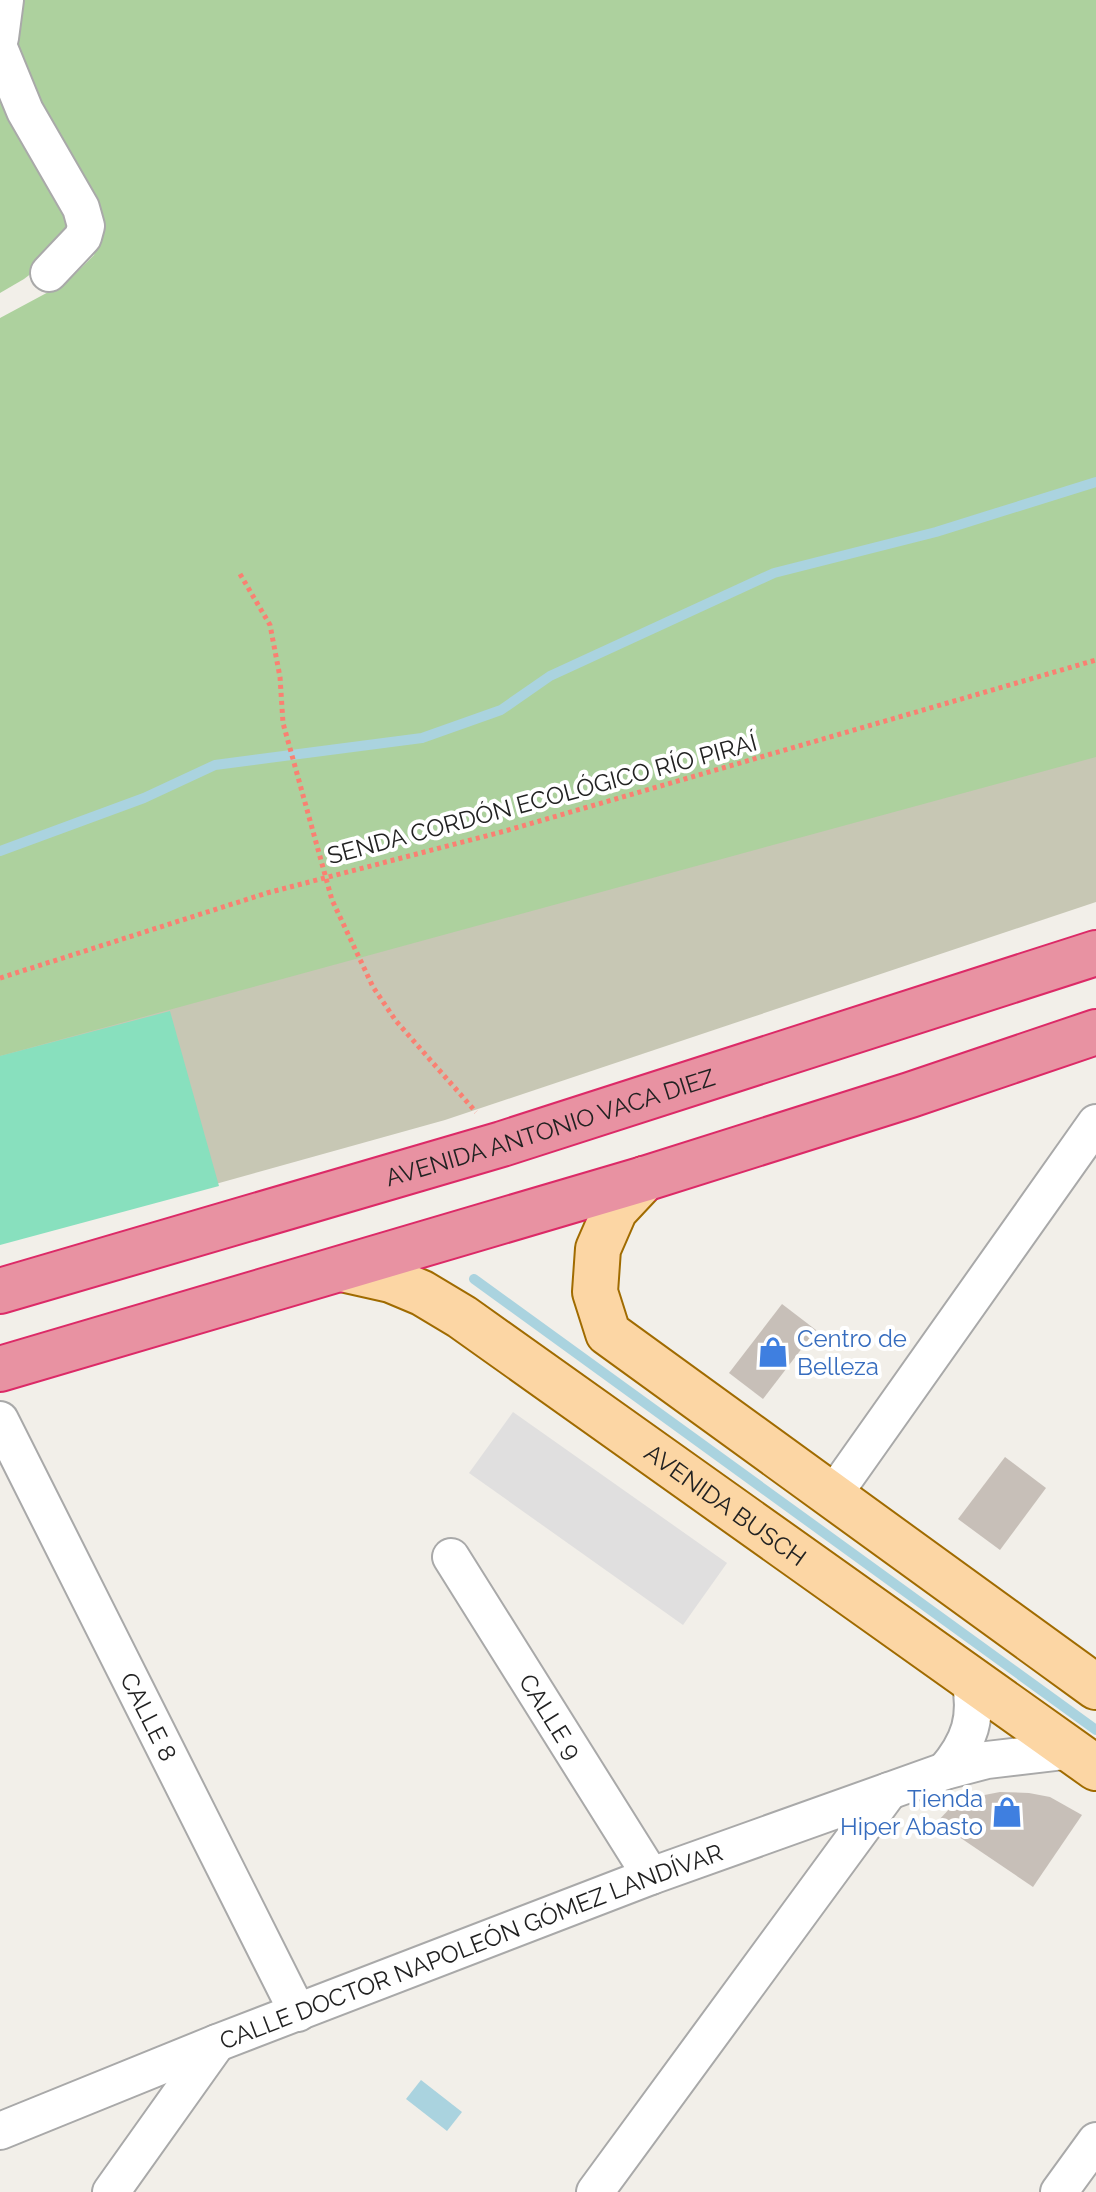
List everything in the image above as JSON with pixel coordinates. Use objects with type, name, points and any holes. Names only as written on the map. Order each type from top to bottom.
[{"type":"highway","name":"AVENIDA ANTONIO VACA DIEZ","points":[[0,1291],[502,1144],[1096,953]]},
{"type":"highway","points":[[0,1369],[644,1179],[1092,1034]]},
{"type":"main road","points":[[644,1179],[615,1210],[598,1249],[595,1292],[608,1333],[1096,1687]]},
{"type":"main road","name":"AVENIDA BUSCH","points":[[342,1269],[391,1280],[422,1293],[462,1317],[970,1679],[1089,1753]]},
{"type":"street","points":[[0,38],[5,0]]},
{"type":"street","points":[[0,50],[25,111],[81,208],[86,226],[83,237],[49,273]]},
{"type":"street","points":[[833,1495],[1096,1123]]},
{"type":"street","name":"CALLE 8","points":[[0,1420],[298,2013]]},
{"type":"street","name":"CALLE 9","points":[[451,1557],[651,1876]]},
{"type":"street","points":[[945,1771],[969,1738],[974,1719],[970,1679]]},
{"type":"street","name":"CALLE DOCTOR NAPOLEÓN GÓMEZ LANDÍVAR","points":[[0,2131],[217,2043],[651,1876],[945,1771],[1001,1758],[1089,1753]]},
{"type":"street","points":[[595,2192],[889,1791]]},
{"type":"street","points":[[111,2192],[217,2043]]},
{"type":"street","points":[[1059,2192],[1096,2141]]},
{"type":"path","points":[[240,574],[270,625],[280,677],[283,723],[332,900],[373,987],[396,1021],[502,1144]]},
{"type":"path","name":"SENDA CORDÓN ECOLÓGICO RÍO PIRAÍ","points":[[0,978],[267,893],[505,831],[1096,660]]},
{"type":"shaded area","points":[[1096,675],[1096,902],[445,1120],[0,1244],[0,1024]]},
{"type":"shaded area","points":[[513,1412],[727,1563],[683,1625],[469,1473]]},
{"type":"green space","points":[[21,0],[1096,0],[1096,757],[0,1056],[0,318],[67,282],[94,255],[101,225],[35,105],[15,52]]},
{"type":"green space","points":[[0,86],[68,208],[70,228],[49,260],[0,293]]},
{"type":"green space","points":[[170,1011],[219,1186],[0,1245],[0,1056]]},
{"type":"water","points":[[421,2080],[462,2112],[447,2131],[406,2099]]},
{"type":"building","name":"Centro de Belleza","points":[[782,1304],[816,1330],[763,1399],[729,1373]]},
{"type":"building","points":[[1005,1457],[1046,1488],[1000,1550],[958,1519]]},
{"type":"building","points":[[1000,1792],[1050,1797],[1082,1815],[1033,1887],[937,1822],[953,1805]]},
{"type":"waterway","points":[[0,851],[144,798],[215,765],[422,738],[501,710],[550,676],[774,573],[936,532],[1096,482]]},
{"type":"waterway","points":[[474,1279],[1096,1730]]},
{"type":"place","name":"Centro de Belleza","points":[[773,1352]]},
{"type":"place","name":"Tienda Hiper Abasto","points":[[1007,1812]]}]
